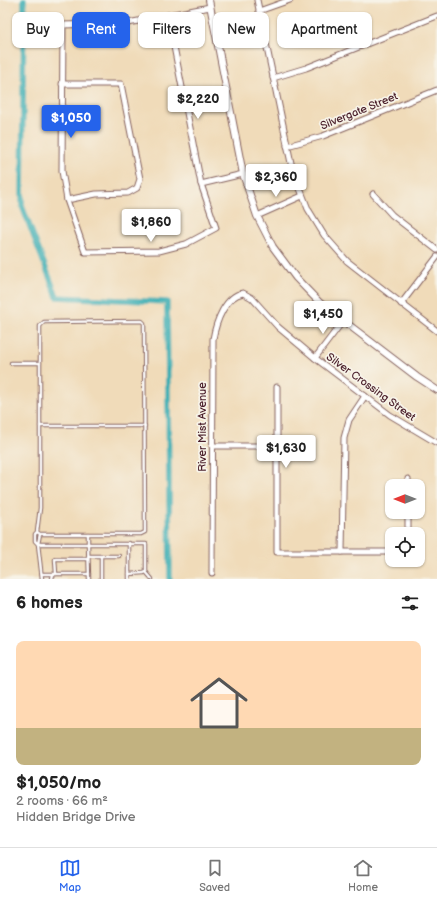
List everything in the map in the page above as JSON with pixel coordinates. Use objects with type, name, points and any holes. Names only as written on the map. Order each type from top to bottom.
[{"type":"street","points":[[209,0],[243,174],[257,216],[273,247],[296,278],[320,303],[417,377],[437,390]]},
{"type":"street","points":[[257,0],[292,168],[302,196],[314,221],[335,249],[360,273],[437,331]]},
{"type":"street","points":[[259,10],[290,0]]},
{"type":"street","points":[[187,12],[210,7]]},
{"type":"street","points":[[273,78],[306,68],[437,16]]},
{"type":"street","points":[[138,21],[115,25],[62,25],[62,171],[67,200],[85,252],[159,251],[186,244],[216,228],[202,184],[174,48]]},
{"type":"street","points":[[62,84],[121,84],[140,179],[137,188],[128,193],[96,194],[67,200]]},
{"type":"street","name":"Silvergate Street","points":[[287,146],[323,136],[437,90]]},
{"type":"street","points":[[202,184],[243,174]]},
{"type":"street","points":[[373,194],[392,215],[437,250]]},
{"type":"street","points":[[257,216],[302,196]]},
{"type":"street","points":[[401,304],[437,257]]},
{"type":"street","name":"Silver Crossing Street","points":[[243,293],[252,298],[293,341],[407,426],[437,443]]},
{"type":"street","name":"River Mist Avenue","points":[[212,573],[213,339],[223,310],[237,294],[243,293]]},
{"type":"street","points":[[315,358],[343,321]]},
{"type":"street","points":[[277,387],[277,552],[385,552]]},
{"type":"street","points":[[342,552],[344,438],[349,420],[365,396]]},
{"type":"street","points":[[212,446],[277,446]]},
{"type":"lane","points":[[37,533],[141,534],[145,532],[143,322],[44,322],[40,326],[40,508],[35,541],[38,544]]},
{"type":"lane","points":[[11,363],[40,363]]},
{"type":"lane","points":[[40,426],[145,426]]},
{"type":"lane","points":[[37,533],[40,541],[38,544],[42,579]]},
{"type":"lane","points":[[88,534],[89,579]]},
{"type":"lane","points":[[38,544],[130,543],[147,545],[146,572],[152,579]]},
{"type":"lane","points":[[129,579],[130,543]]},
{"type":"lane","points":[[101,556],[101,579]]},
{"type":"lane","points":[[52,579],[54,574],[55,559],[119,556]]},
{"type":"lane","points":[[129,574],[146,572]]},
{"type":"lane","points":[[42,574],[89,574]]},
{"type":"waterway","points":[[24,0],[22,206],[57,297],[167,302],[170,579]]}]
